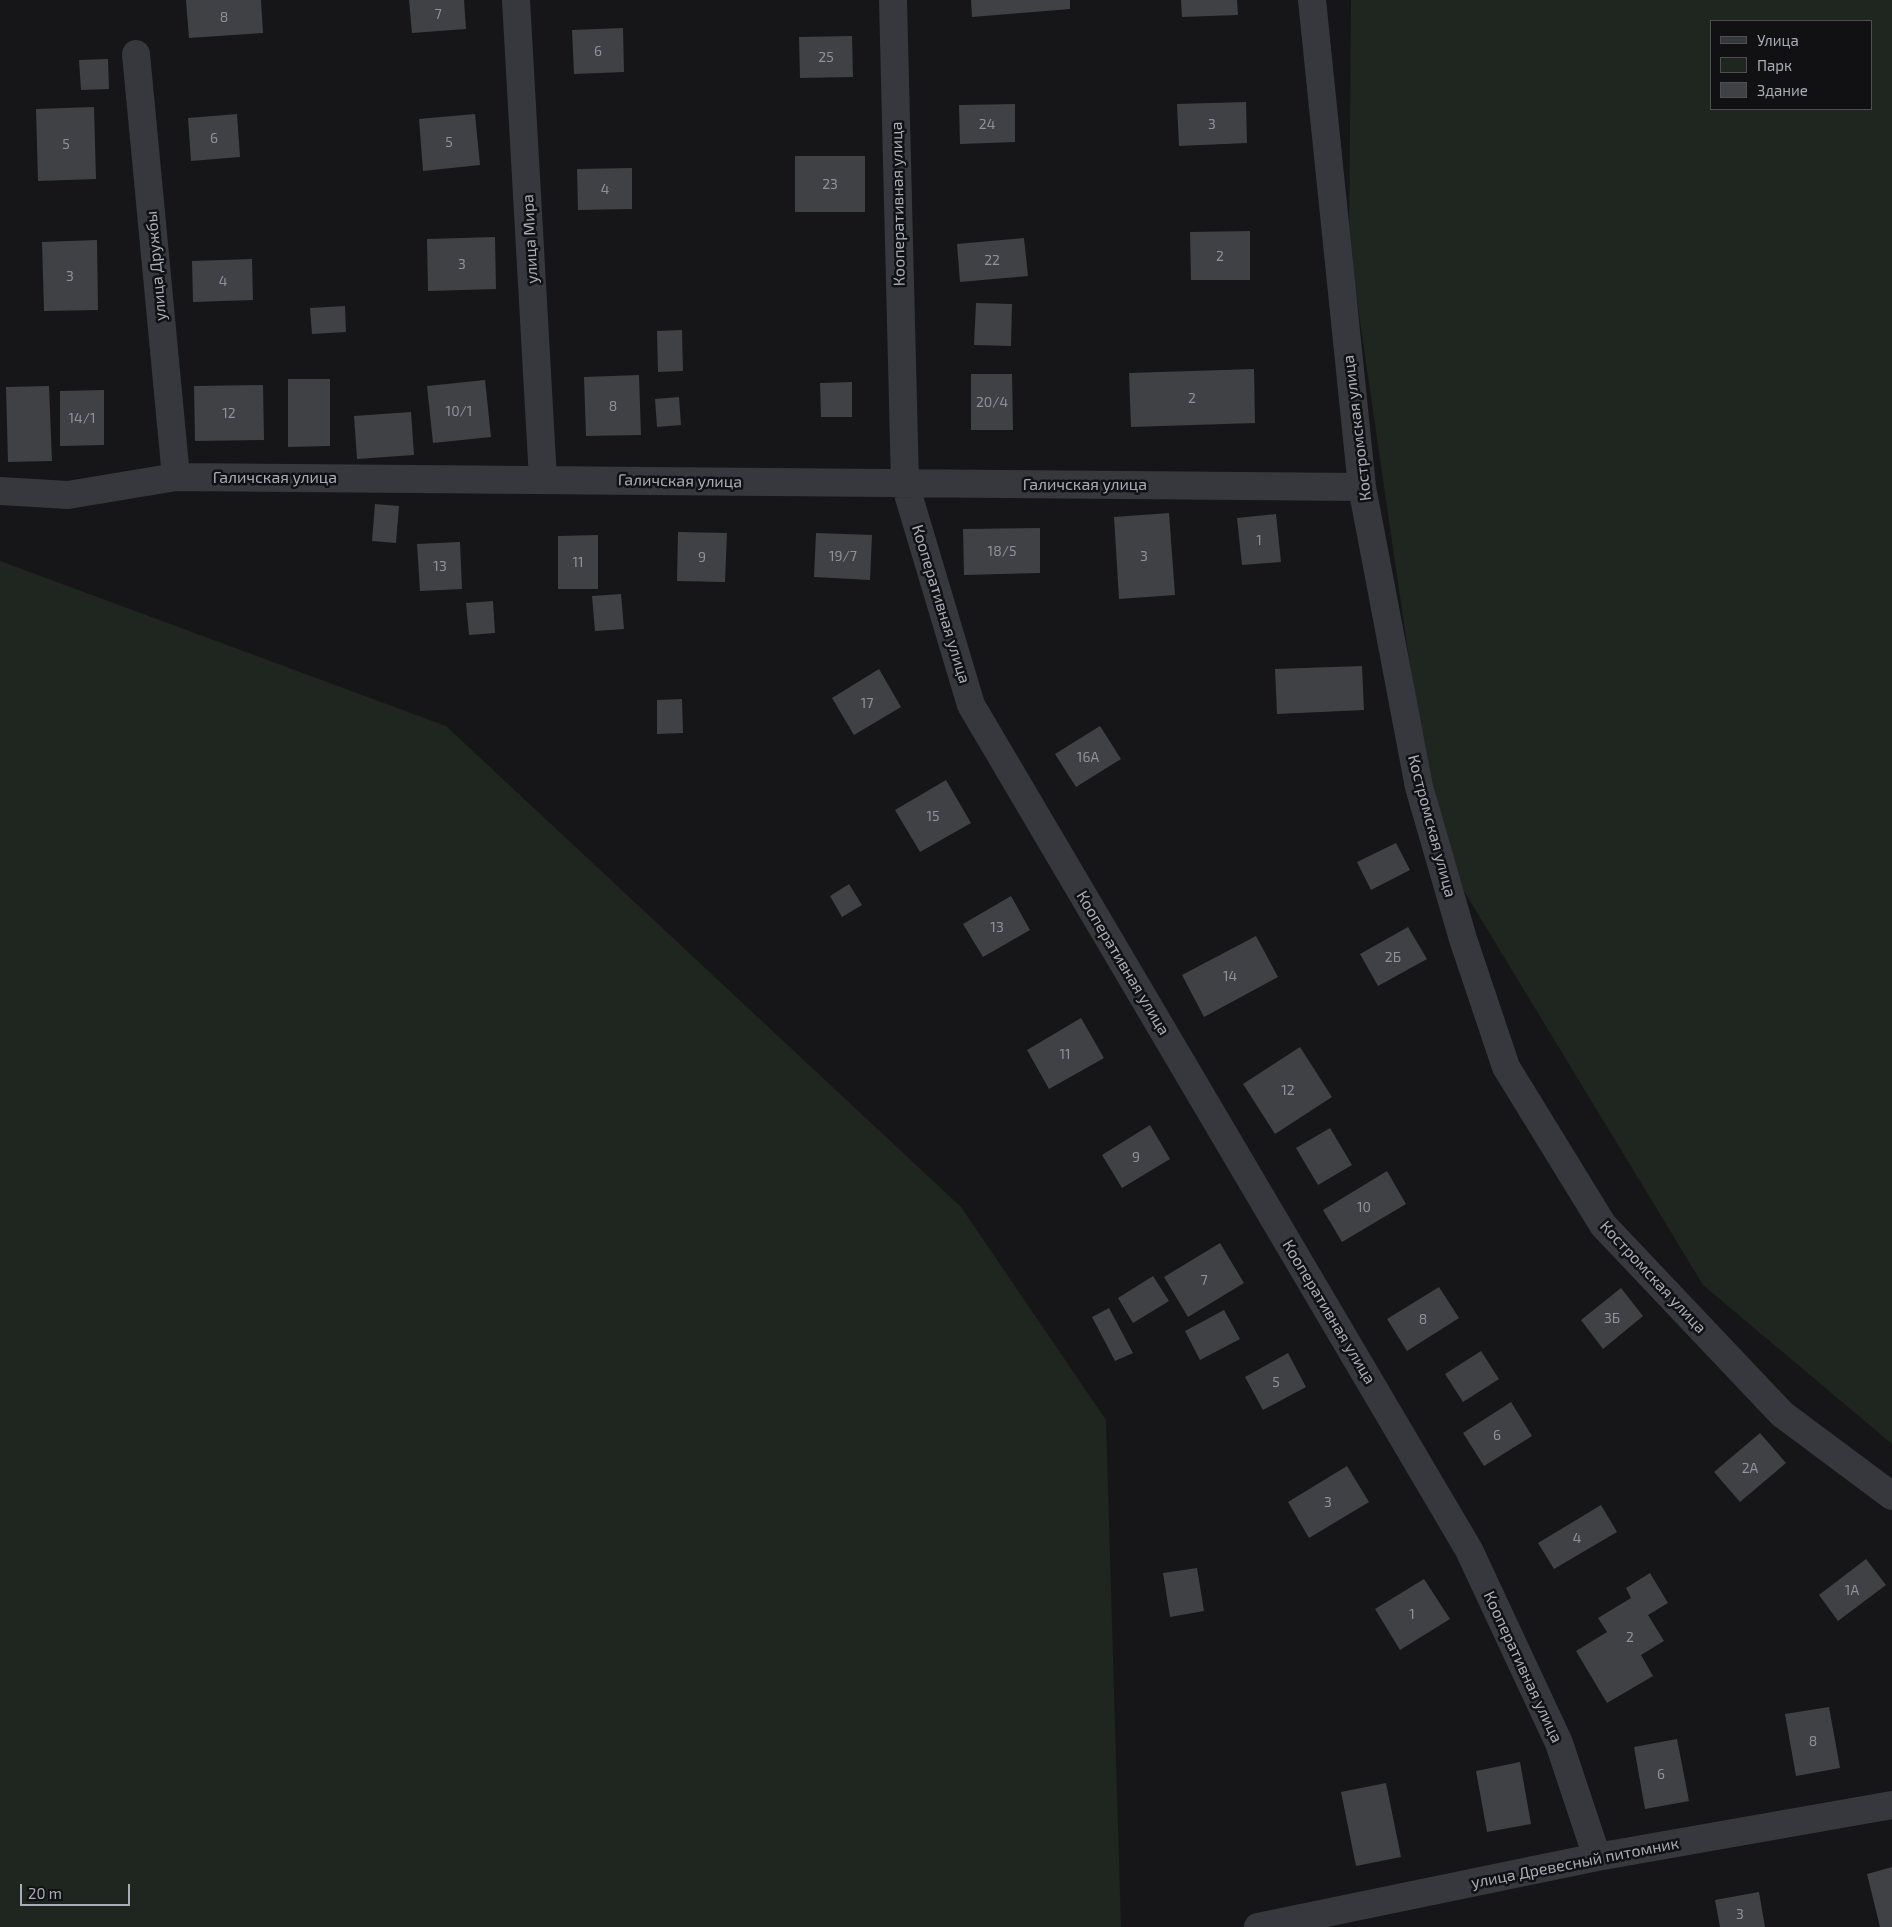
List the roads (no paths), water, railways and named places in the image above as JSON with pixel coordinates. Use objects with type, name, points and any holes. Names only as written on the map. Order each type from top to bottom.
[{"type":"street","name":"улица Мира","points":[[516,0],[543,479]]},
{"type":"street","name":"Кооперативная улица","points":[[893,0],[905,484],[971,705],[1469,1550],[1559,1744],[1596,1857]]},
{"type":"street","name":"Костромская улица","points":[[1312,0],[1362,487],[1419,787],[1463,939],[1506,1068],[1603,1225],[1782,1414],[1892,1496]]},
{"type":"street","name":"улица Дружбы","points":[[136,54],[176,477]]},
{"type":"street","name":"Галичская улица","points":[[0,491],[68,496],[176,477],[1362,487]]},
{"type":"street","name":"улица Древесный питомник","points":[[1258,1927],[1596,1857],[1892,1805]]}]
